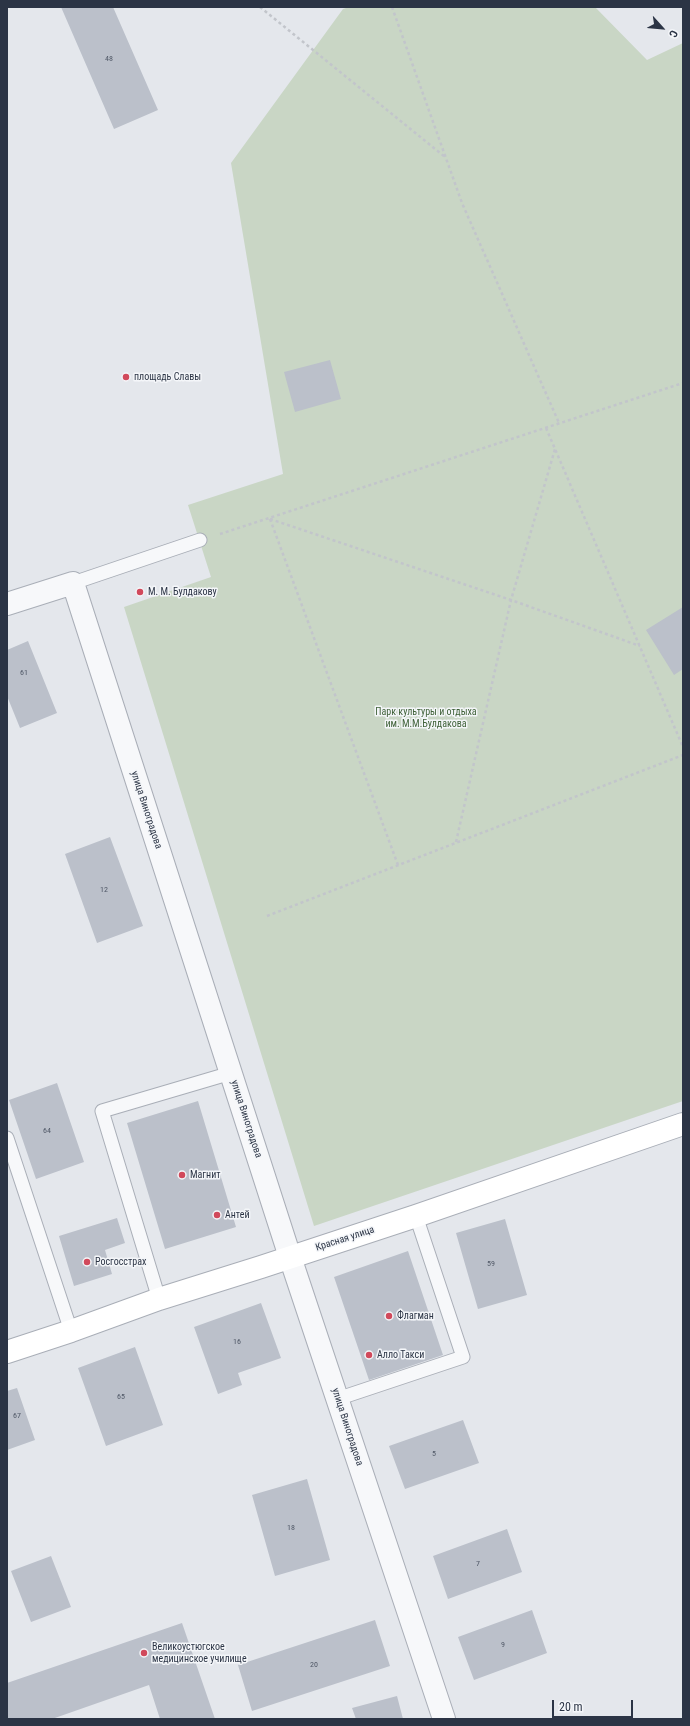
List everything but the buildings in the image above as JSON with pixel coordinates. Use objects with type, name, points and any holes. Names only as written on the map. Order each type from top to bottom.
[{"type":"main road","name":"Красная улица","points":[[7,1352],[71,1331],[159,1299],[416,1216],[683,1124]]},
{"type":"street","points":[[7,604],[73,583]]},
{"type":"street","name":"улица Виноградова","points":[[73,583],[290,1257],[444,1719]]},
{"type":"lane","points":[[73,583],[200,540]]},
{"type":"lane","points":[[159,1299],[102,1112],[231,1073]]},
{"type":"lane","points":[[7,1138],[71,1331]]},
{"type":"lane","points":[[337,1399],[463,1358],[416,1216]]},
{"type":"path","points":[[260,7],[446,157]]},
{"type":"path","points":[[392,7],[462,202],[559,423]]},
{"type":"path","points":[[200,540],[270,519],[683,382]]},
{"type":"path","points":[[546,428],[683,748]]},
{"type":"path","points":[[456,843],[511,600],[555,449]]},
{"type":"path","points":[[270,519],[511,600],[640,646]]},
{"type":"path","points":[[270,519],[398,865]]},
{"type":"path","points":[[267,916],[683,755]]},
{"type":"green space","name":"Парк культуры и отдыха им. М.М.Булдакова","points":[[349,7],[595,7],[647,60],[683,43],[683,1101],[314,1226],[124,607],[211,577],[188,505],[283,474],[231,163],[343,9]]},
{"type":"place","name":"площадь Славы","points":[[126,377]]},
{"type":"place","name":"М. М. Булдакову","points":[[140,592]]},
{"type":"place","name":"Магнит","points":[[182,1175]]},
{"type":"place","name":"Антей","points":[[217,1215]]},
{"type":"place","name":"Росгосстрах","points":[[87,1262]]},
{"type":"place","name":"Флагман","points":[[389,1316]]},
{"type":"place","name":"Алло Такси","points":[[369,1355]]},
{"type":"place","name":"Великоустюгское медицинское училище","points":[[144,1653]]}]
